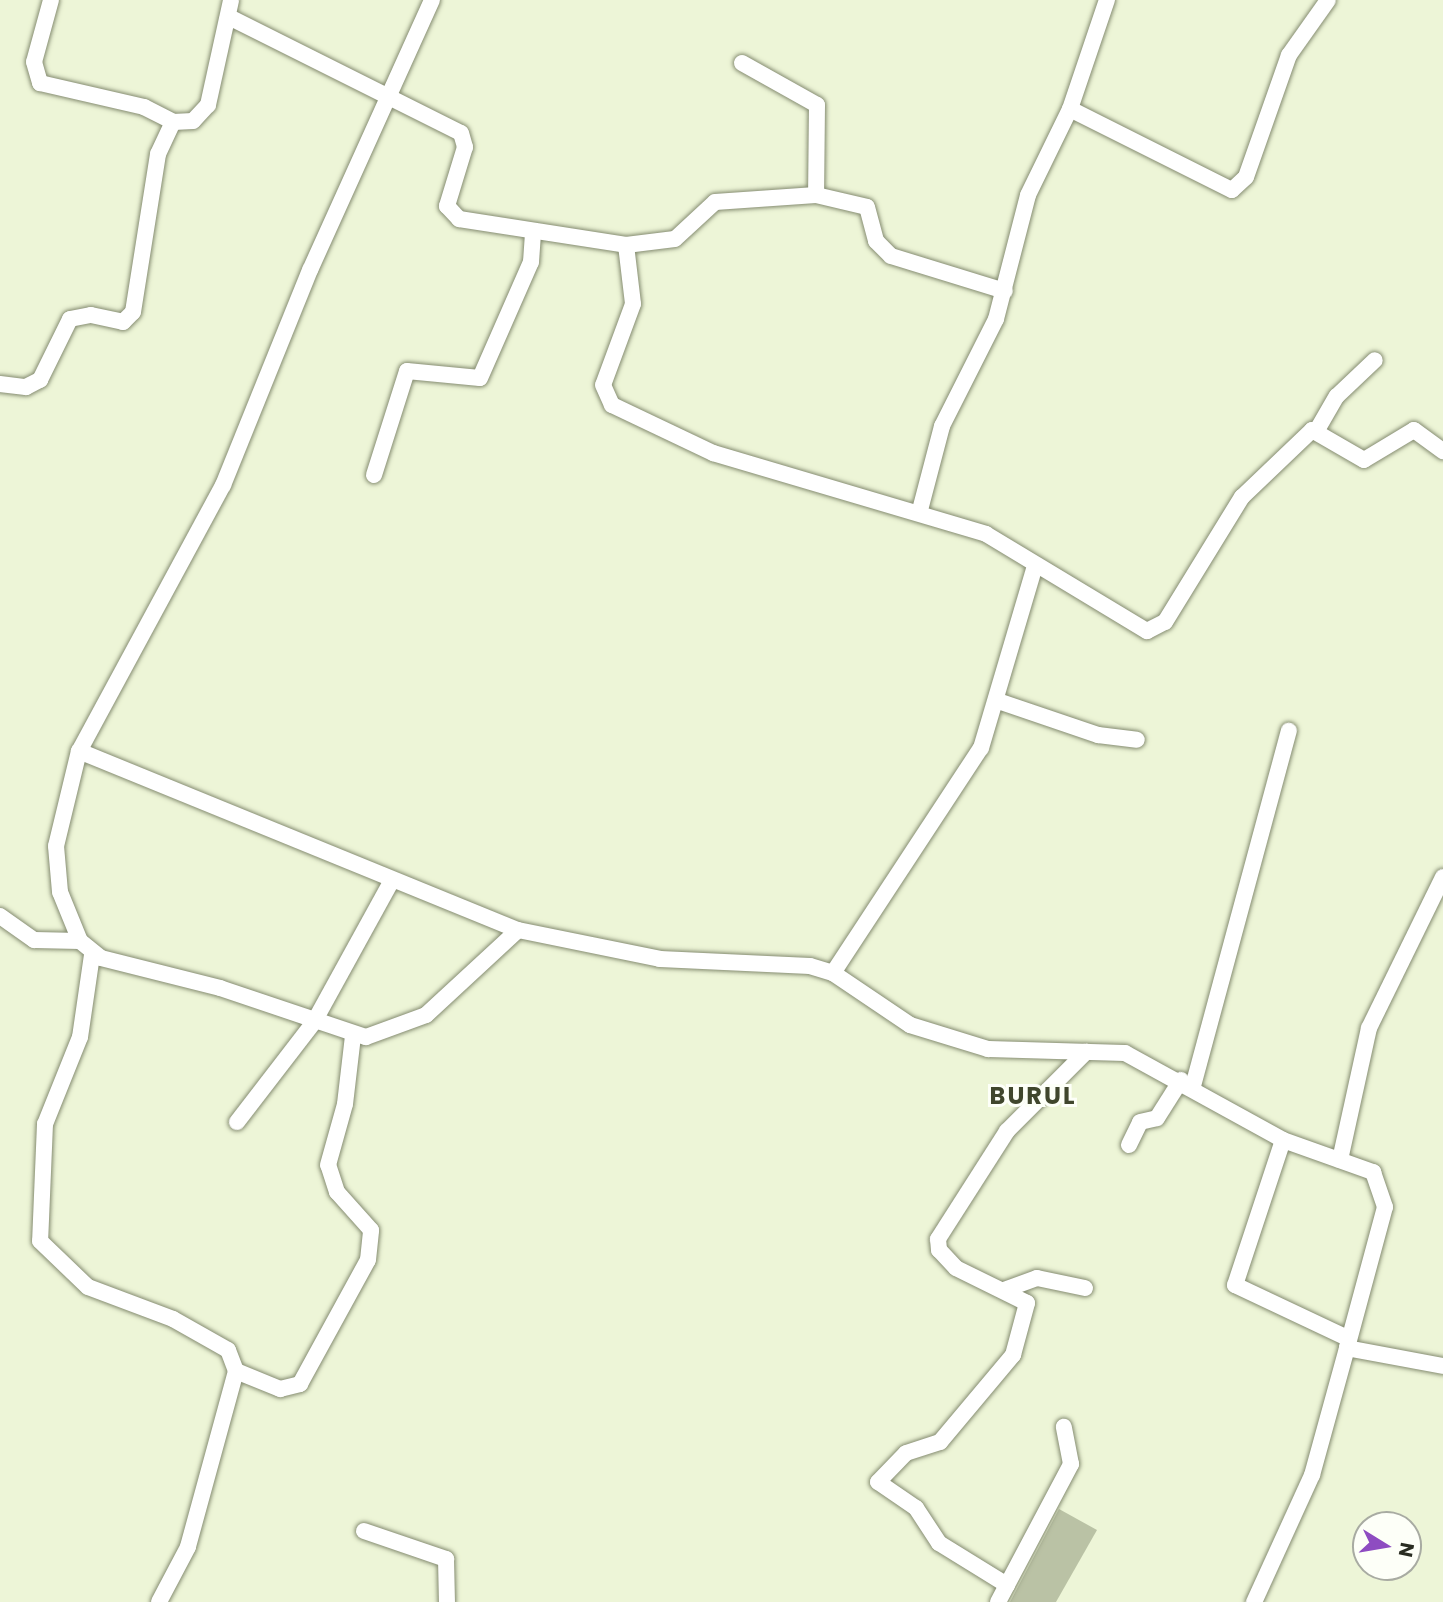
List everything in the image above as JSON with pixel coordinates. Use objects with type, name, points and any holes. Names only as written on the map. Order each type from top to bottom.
[{"type":"street","points":[[51,0],[34,62],[40,83],[144,107],[173,122],[204,113],[230,8],[387,101],[465,137],[447,206],[452,216],[533,236],[626,246],[675,239],[688,231],[699,210],[715,202],[816,195],[866,207],[876,241],[891,256],[1005,291]]},
{"type":"street","points":[[432,0],[223,485],[79,751],[56,846],[60,892],[80,941],[92,954],[220,988],[353,1036],[426,1015],[518,930]]},
{"type":"street","points":[[920,510],[942,426],[1005,291],[1028,195],[1070,109],[1107,0]]},
{"type":"street","points":[[1070,109],[1232,190],[1246,177],[1289,55],[1328,0]]},
{"type":"street","points":[[742,63],[817,105],[816,195]]},
{"type":"street","points":[[0,384],[26,387],[40,380],[64,327],[79,314],[117,323],[129,318],[141,282],[158,154],[173,122]]},
{"type":"street","points":[[374,475],[407,371],[480,378],[531,262],[533,236]]},
{"type":"street","points":[[626,246],[634,304],[603,385],[612,405],[713,453],[920,510],[986,534],[1137,627],[1158,628],[1242,497],[1317,430],[1338,396],[1376,360]]},
{"type":"street","points":[[1317,430],[1364,460],[1414,430],[1443,451]]},
{"type":"street","points":[[833,974],[981,748],[998,701],[1035,566]]},
{"type":"street","points":[[998,701],[1098,735],[1137,740]]},
{"type":"street","points":[[1129,1145],[1140,1122],[1155,1119],[1187,1083],[1289,731]]},
{"type":"street","points":[[79,751],[518,930],[660,959],[810,967],[833,974],[923,1030],[996,1050],[1125,1054],[1187,1083],[1283,1140],[1373,1172],[1384,1196],[1312,1475],[1254,1602]]},
{"type":"street","points":[[1340,1160],[1369,1028],[1443,877]]},
{"type":"street","points":[[237,1122],[314,1022],[392,880]]},
{"type":"street","points":[[0,916],[34,940],[80,941]]},
{"type":"street","points":[[92,954],[80,1037],[46,1116],[40,1241],[88,1287],[173,1319],[228,1350],[236,1371],[188,1547],[159,1602]]},
{"type":"street","points":[[236,1371],[290,1391],[300,1384],[368,1260],[371,1230],[337,1192],[328,1165],[345,1104],[353,1036]]},
{"type":"street","points":[[1007,1585],[939,1543],[916,1508],[878,1482],[906,1453],[940,1442],[1008,1363],[1028,1307],[1004,1290],[956,1268],[939,1250],[938,1239],[1007,1131],[1086,1052]]},
{"type":"street","points":[[1283,1140],[1235,1284],[1348,1343],[1443,1366]]},
{"type":"street","points":[[1004,1290],[1037,1278],[1085,1288]]},
{"type":"street","points":[[998,1602],[1071,1464],[1064,1427]]},
{"type":"street","points":[[364,1531],[446,1559],[447,1602]]},
{"type":"building","points":[[1059,1509],[1097,1530],[1056,1602],[1010,1602]]},
{"type":"district","name":"BURUL","points":[[1033,1096]]}]
